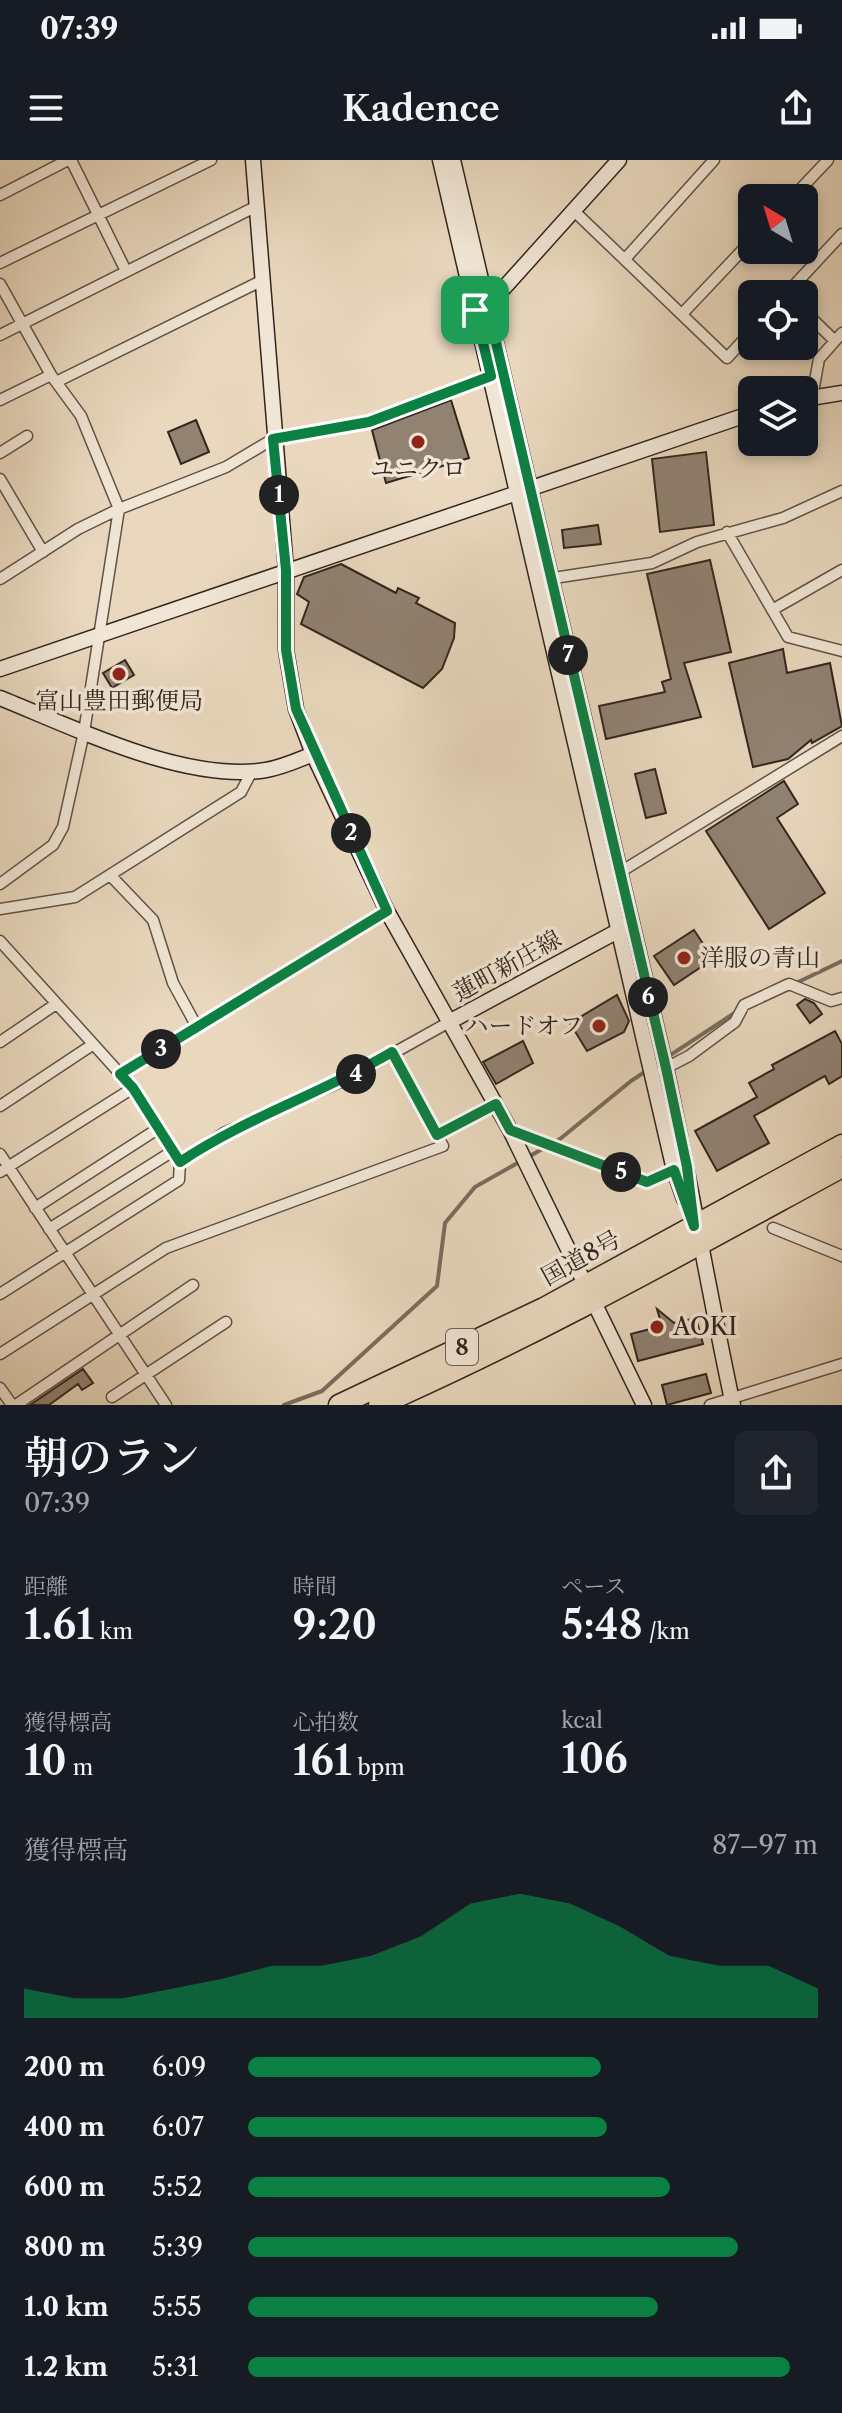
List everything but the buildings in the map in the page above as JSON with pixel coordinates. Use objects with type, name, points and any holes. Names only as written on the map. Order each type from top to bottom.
[{"type":"highway","name":"国道8号","points":[[379,1405],[467,1366],[587,1294],[696,1235],[842,1145]]},
{"type":"highway","name":"国道8号","points":[[696,1235],[842,1167]]},
{"type":"highway","name":"国道8号","points":[[339,1405],[544,1308],[587,1294]]},
{"type":"main road","name":"蓮町新庄線","points":[[253,160],[273,439],[286,570],[286,650],[291,686],[313,754],[387,911],[451,1021],[625,926]]},
{"type":"main road","points":[[440,160],[481,307]]},
{"type":"main road","points":[[453,160],[481,307],[522,493],[660,1072],[687,1167],[696,1235],[733,1402]]},
{"type":"main road","points":[[481,307],[619,160]]},
{"type":"main road","points":[[818,397],[842,393]]},
{"type":"main road","points":[[0,669],[738,418]]},
{"type":"main road","points":[[2,700],[164,761],[252,771],[282,767],[313,754]]},
{"type":"main road","points":[[451,1021],[510,1130],[587,1294],[644,1405]]},
{"type":"main road","points":[[660,1072],[674,1170],[696,1235]]},
{"type":"street","points":[[0,195],[70,160],[126,271]]},
{"type":"street","points":[[0,263],[211,160]]},
{"type":"street","points":[[625,259],[714,160]]},
{"type":"street","points":[[805,184],[828,160]]},
{"type":"street","points":[[0,335],[255,207]]},
{"type":"street","points":[[573,210],[727,358],[738,346]]},
{"type":"street","points":[[799,280],[842,234]]},
{"type":"street","points":[[682,314],[738,255]]},
{"type":"street","points":[[0,400],[261,281]]},
{"type":"street","points":[[0,284],[21,325],[81,416],[119,509],[84,732],[69,805],[53,845],[0,884]]},
{"type":"street","points":[[814,376],[819,359],[838,337],[818,322]]},
{"type":"street","points":[[0,579],[119,509],[226,467],[273,439],[369,422],[496,375]]},
{"type":"street","points":[[0,453],[27,436]]},
{"type":"street","points":[[0,479],[43,552]]},
{"type":"street","points":[[544,579],[652,563],[727,532],[783,518],[842,491]]},
{"type":"street","points":[[727,532],[788,637],[842,651]]},
{"type":"street","points":[[772,610],[842,570]]},
{"type":"street","points":[[613,875],[842,736]]},
{"type":"street","points":[[0,909],[75,897],[241,792],[252,771]]},
{"type":"street","points":[[110,875],[153,920],[173,983],[197,1027]]},
{"type":"street","points":[[120,1074],[387,911]]},
{"type":"street","points":[[0,941],[133,1088],[180,1162],[179,1180],[0,1294]]},
{"type":"street","points":[[660,1072],[735,1022],[744,1005],[789,984],[831,1001],[842,998]]},
{"type":"street","points":[[0,1042],[56,1004]]},
{"type":"street","points":[[180,1162],[224,1133],[347,1079],[451,1021]]},
{"type":"street","points":[[0,1106],[92,1045]]},
{"type":"street","points":[[0,1354],[166,1248],[443,1146],[392,1052]]},
{"type":"street","points":[[4,1169],[133,1088]]},
{"type":"street","points":[[437,1135],[496,1104]]},
{"type":"street","points":[[35,1208],[159,1128]]},
{"type":"street","points":[[510,1130],[647,1182],[674,1170]]},
{"type":"street","points":[[49,1229],[173,1151]]},
{"type":"street","points":[[0,1154],[4,1169],[35,1208],[166,1405]]},
{"type":"street","points":[[773,1228],[842,1256]]},
{"type":"street","points":[[0,1388],[14,1405],[193,1285]]},
{"type":"street","points":[[112,1397],[226,1322]]},
{"type":"street","points":[[710,1405],[733,1402],[842,1364]]},
{"type":"waterway","points":[[794,984],[842,961]]},
{"type":"waterway","points":[[284,1405],[322,1391],[437,1286],[445,1223],[475,1187],[560,1139],[631,1081],[736,1012]]},
{"type":"place","name":"ユニクロ","points":[[418,442]]},
{"type":"place","name":"富山豊田郵便局","points":[[119,674]]},
{"type":"place","name":"洋服の青山","points":[[684,958]]},
{"type":"place","name":"ハードオフ","points":[[599,1026]]},
{"type":"place","name":"AOKI","points":[[657,1327]]},
{"type":"route","points":[[487,304],[528,491],[666,1068],[687,1167],[694,1226],[674,1170],[647,1182],[510,1130],[496,1104],[437,1135],[392,1052],[347,1079],[224,1133],[180,1162],[133,1088],[120,1074],[387,911],[313,754],[296,709],[286,650],[286,570],[273,439],[369,422],[491,376],[475,310],[487,304]]}]
